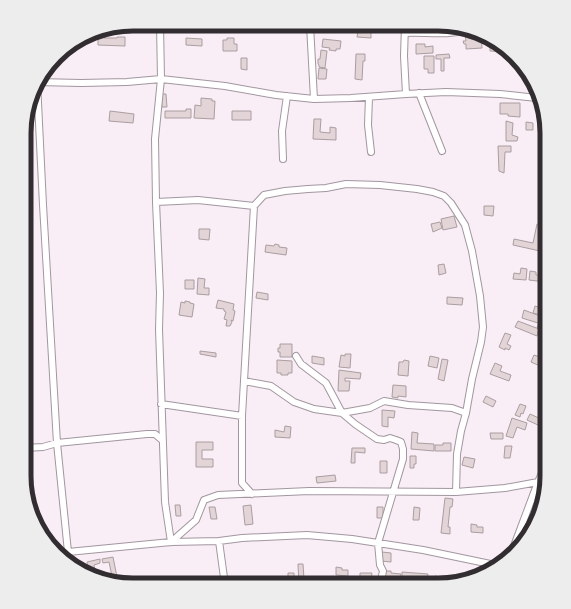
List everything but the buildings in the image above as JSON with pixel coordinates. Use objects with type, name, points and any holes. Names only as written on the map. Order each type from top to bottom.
[{"type":"street","points":[[160,31],[162,79],[155,139],[156,202],[160,293],[159,329],[164,502],[172,542]]},
{"type":"street","points":[[310,31],[314,99]]},
{"type":"street","points":[[406,94],[404,56],[406,32],[454,32]]},
{"type":"street","points":[[45,82],[127,82],[162,79],[225,86],[314,99],[446,92],[500,94],[534,98]]},
{"type":"street","points":[[419,94],[442,151]]},
{"type":"street","points":[[283,159],[282,131],[287,96]]},
{"type":"street","points":[[38,97],[57,443],[68,552],[172,542],[307,536],[352,539],[423,550],[490,564]]},
{"type":"street","points":[[369,97],[368,125],[371,152]]},
{"type":"street","points":[[252,494],[242,483],[242,416],[254,206],[264,195],[285,191],[326,188],[346,184],[418,189],[433,192],[444,196],[451,203],[465,225],[472,251],[480,296],[483,327],[457,454],[456,492]]},
{"type":"street","points":[[156,202],[198,200],[254,206]]},
{"type":"street","points":[[296,356],[302,364],[326,383],[342,413],[355,424],[377,439],[384,440],[390,438],[401,442],[403,459],[378,543],[380,565],[383,571],[383,578]]},
{"type":"street","points":[[244,381],[272,386],[294,402],[314,409],[342,413],[370,408],[384,401],[408,405],[452,408],[466,413]]},
{"type":"street","points":[[161,404],[242,416]]},
{"type":"street","points":[[31,448],[43,447],[57,443],[147,434],[155,434],[162,440]]},
{"type":"street","points":[[515,543],[540,478]]},
{"type":"street","points":[[172,542],[196,520],[204,500],[218,495],[310,491],[456,492],[505,488],[538,482]]},
{"type":"street","points":[[219,540],[224,578]]}]
